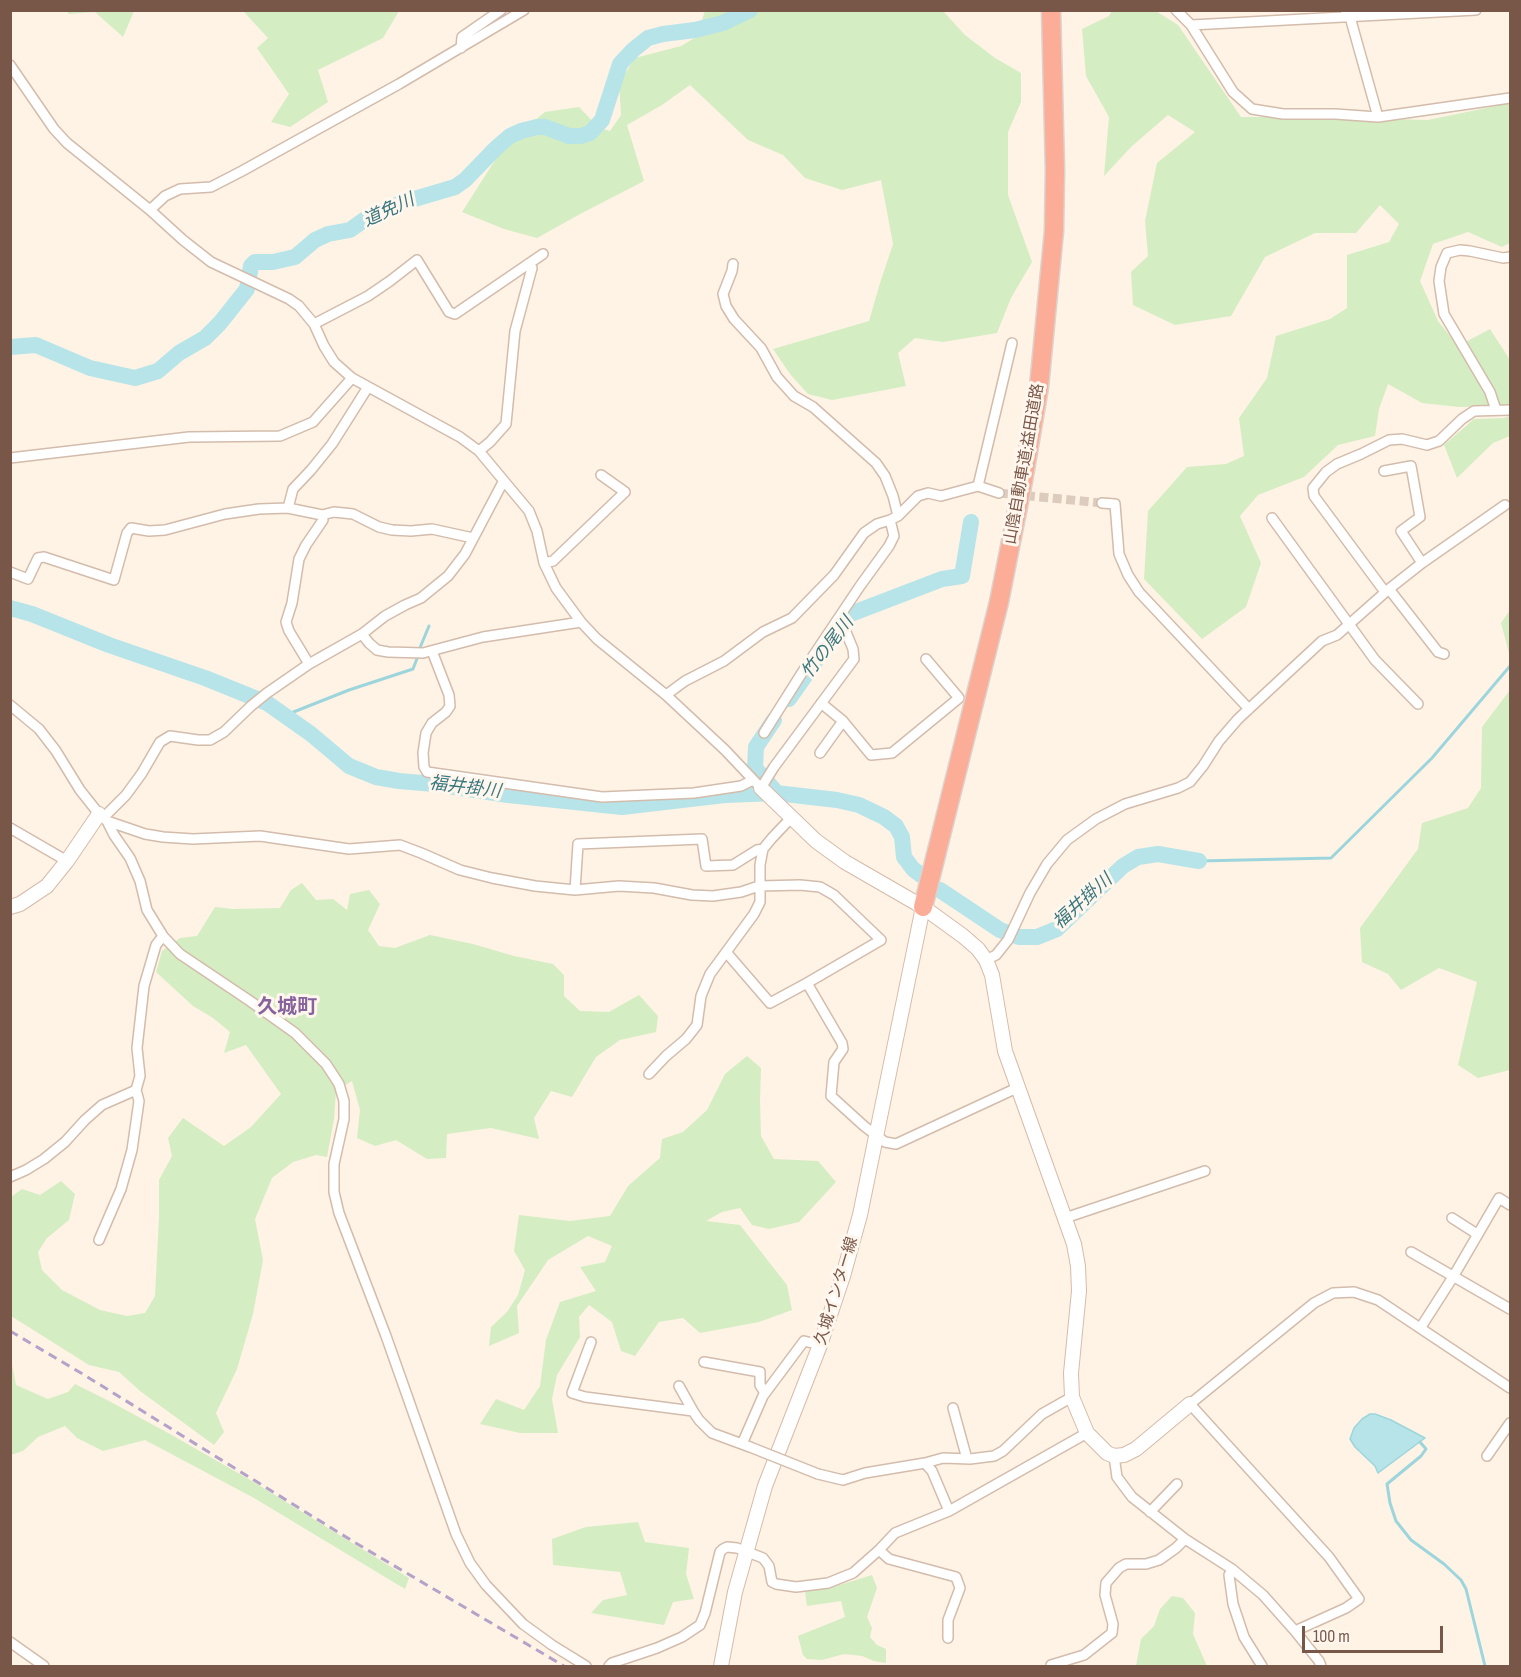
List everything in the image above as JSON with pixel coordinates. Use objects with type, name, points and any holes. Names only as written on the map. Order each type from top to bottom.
[{"type":"highway","name":"山陰自動車道;益田道路","points":[[923,907],[999,602],[1039,387],[1054,231],[1055,170],[1051,10]]},
{"type":"street","points":[[461,48],[462,37],[501,10]]},
{"type":"street","points":[[150,210],[165,196],[180,189],[211,187],[399,84],[524,10]]},
{"type":"street","points":[[1176,10],[1191,25],[1233,92],[1252,110],[1283,114],[1378,117],[1510,98]]},
{"type":"street","points":[[1191,25],[1347,14],[1476,10]]},
{"type":"street","points":[[1347,14],[1378,117]]},
{"type":"street","points":[[10,65],[54,129],[67,143],[150,210],[199,254],[243,278],[289,298],[314,324],[334,362],[352,378],[459,437],[479,451],[502,482],[529,512],[537,531],[544,563],[556,588],[581,622],[597,639],[666,694],[816,841],[845,862],[923,907],[978,949],[986,960],[992,975],[1005,1051],[1074,1244],[1079,1291],[1071,1373],[1072,1397],[1087,1433],[1100,1447],[1114,1456],[1124,1455],[1136,1449],[1314,1303],[1333,1293],[1354,1292],[1378,1300],[1510,1388]]},
{"type":"street","points":[[1496,410],[1490,392],[1444,314],[1439,281],[1441,267],[1447,253],[1470,250],[1503,258],[1510,257]]},
{"type":"street","points":[[314,324],[368,296],[417,260],[449,312],[455,314],[543,254]]},
{"type":"street","points":[[479,451],[506,424],[515,332],[532,268],[528,264]]},
{"type":"street","points":[[733,264],[723,294],[726,306],[734,319],[761,348],[777,377],[794,396],[820,413],[876,463],[885,476],[893,496],[894,536],[889,546],[805,668],[764,733]]},
{"type":"street","points":[[978,486],[1012,343]]},
{"type":"street","points":[[10,458],[189,437],[280,436],[313,422],[352,378]]},
{"type":"street","points":[[288,508],[293,489],[332,444],[368,387]]},
{"type":"street","points":[[1444,654],[1438,652],[1387,590],[1314,496],[1313,488],[1326,472],[1337,464],[1389,440],[1402,439],[1427,445],[1439,441],[1474,411],[1510,410]]},
{"type":"street","points":[[1384,471],[1411,466],[1420,517],[1401,531],[1422,563]]},
{"type":"street","points":[[544,563],[553,561],[625,492],[601,475]]},
{"type":"street","points":[[10,908],[47,886],[103,818],[126,795],[160,742],[170,736],[210,740],[224,732],[267,693],[309,664],[362,633],[384,616],[421,598],[448,576],[465,554],[502,482]]},
{"type":"street","points":[[666,694],[685,681],[724,661],[763,632],[792,618],[834,575],[864,533],[894,518],[918,496],[928,493],[941,496],[978,486],[999,493]]},
{"type":"street","points":[[1102,503],[1115,504],[1119,554],[1128,575],[1139,592],[1249,709]]},
{"type":"street","points":[[986,960],[996,955],[1008,940],[1030,892],[1047,864],[1067,840],[1096,819],[1125,804],[1178,788],[1190,782],[1238,719],[1322,641],[1337,635],[1387,590],[1505,505]]},
{"type":"street","points":[[10,572],[28,579],[38,558],[44,557],[114,580],[127,533],[131,528],[149,531],[165,530],[225,514],[259,509],[288,508],[322,515],[334,512],[353,514],[379,527],[392,530],[432,530],[473,538]]},
{"type":"street","points":[[309,664],[286,622],[292,603],[299,559],[323,520],[322,515]]},
{"type":"street","points":[[1272,518],[1375,660],[1418,704]]},
{"type":"street","points":[[432,651],[449,695],[450,706],[432,723],[426,734],[423,753],[427,772],[602,797],[694,793],[757,784],[774,767],[854,659],[853,649],[839,619]]},
{"type":"street","points":[[362,633],[377,650],[432,651],[483,637],[581,622]]},
{"type":"street","points":[[821,704],[843,721],[871,755],[892,753],[959,698],[926,660]]},
{"type":"street","points":[[10,705],[39,729],[56,751],[80,790],[114,834],[130,858],[140,881],[147,910],[164,936],[180,954],[296,1033],[326,1064],[339,1084],[344,1101],[344,1119],[334,1164],[334,1192],[339,1213],[386,1336],[456,1534],[470,1563],[486,1585],[523,1624],[586,1666]]},
{"type":"street","points":[[820,753],[843,721]]},
{"type":"street","points":[[103,818],[146,834],[164,837],[260,836],[349,849],[400,845],[460,870],[535,886],[575,890],[619,886],[713,896],[759,886],[820,887],[834,895],[881,940],[770,1003],[726,952]]},
{"type":"street","points":[[649,1074],[686,1039],[697,1024],[701,996],[710,974],[754,914],[760,902],[760,865],[764,849],[791,818]]},
{"type":"street","points":[[10,828],[67,861]]},
{"type":"street","points":[[575,890],[579,844],[702,839],[706,866],[733,865],[757,850],[764,849]]},
{"type":"street","name":"久城インター線","points":[[721,1666],[735,1592],[765,1486],[820,1345],[860,1215],[923,907]]},
{"type":"street","points":[[99,1240],[121,1189],[132,1150],[139,1101],[136,1090],[140,1077],[137,1048],[144,986],[156,945],[164,936]]},
{"type":"street","points":[[807,983],[842,1043],[843,1049],[834,1062],[831,1096],[885,1142],[896,1144],[1019,1088]]},
{"type":"street","points":[[10,1177],[44,1159],[102,1106],[136,1090]]},
{"type":"street","points":[[1065,1218],[1205,1171]]},
{"type":"street","points":[[1421,1327],[1499,1198],[1510,1205]]},
{"type":"street","points":[[1452,1218],[1477,1234]]},
{"type":"street","points":[[1411,1252],[1510,1309]]},
{"type":"street","points":[[746,1445],[765,1393],[804,1341],[820,1345]]},
{"type":"street","points":[[591,1342],[572,1393],[585,1397],[693,1411]]},
{"type":"street","points":[[704,1362],[760,1372],[760,1385],[765,1393]]},
{"type":"street","points":[[679,1386],[699,1420],[712,1433],[818,1474],[843,1480],[865,1473],[943,1458],[967,1459],[994,1456],[1003,1451],[1042,1414],[1072,1397]]},
{"type":"street","points":[[1190,1404],[1329,1557],[1359,1599],[1346,1608],[1295,1631]]},
{"type":"street","points":[[952,1408],[967,1459]]},
{"type":"street","points":[[1487,1456],[1510,1423]]},
{"type":"street","points":[[609,1666],[682,1637],[700,1625],[720,1552],[727,1547],[746,1551],[766,1560],[772,1581],[776,1584],[796,1587],[828,1583],[853,1573],[896,1533],[949,1511],[1087,1433]]},
{"type":"street","points":[[1114,1456],[1117,1477],[1132,1497],[1185,1539],[1233,1569],[1263,1596],[1295,1631],[1321,1666]]},
{"type":"street","points":[[925,1463],[932,1471],[949,1511]]},
{"type":"street","points":[[1150,1512],[1177,1484]]},
{"type":"street","points":[[1052,1665],[1084,1654],[1112,1634],[1113,1624],[1105,1595],[1106,1583],[1119,1568],[1126,1564],[1146,1564],[1159,1560],[1185,1539]]},
{"type":"street","points":[[879,1550],[890,1559],[956,1576],[960,1588],[948,1620],[948,1638]]},
{"type":"street","points":[[1233,1569],[1229,1575],[1233,1604],[1244,1637],[1261,1666]]},
{"type":"street","points":[[10,1642],[44,1666]]},
{"type":"green space","points":[[66,11],[134,11],[123,37],[95,12],[69,14]]},
{"type":"green space","points":[[243,11],[399,11],[383,38],[318,70],[328,102],[290,127],[271,122],[289,94],[257,48],[268,38]]},
{"type":"green space","points":[[705,11],[943,11],[965,35],[995,58],[1021,73],[1021,102],[1008,132],[1008,195],[1032,262],[1011,298],[997,333],[943,342],[915,338],[898,353],[906,386],[832,400],[808,394],[790,374],[773,349],[869,321],[893,244],[881,180],[842,190],[805,178],[783,155],[748,140],[690,85],[662,105],[627,125],[644,181],[537,238],[504,229],[462,212],[504,146],[545,112],[579,107],[599,128],[610,131],[621,115],[619,83],[635,58],[681,46],[696,37]]},
{"type":"green space","points":[[1112,11],[1156,11],[1178,25],[1241,117],[1428,120],[1510,103],[1510,243],[1502,247],[1468,232],[1433,244],[1420,281],[1438,321],[1458,346],[1490,329],[1510,360],[1510,406],[1459,407],[1422,403],[1388,384],[1379,409],[1375,436],[1338,445],[1304,477],[1258,495],[1240,516],[1261,563],[1246,607],[1202,639],[1144,579],[1148,511],[1187,467],[1226,464],[1244,456],[1239,418],[1267,378],[1276,336],[1330,319],[1347,308],[1347,255],[1389,242],[1399,224],[1380,205],[1356,233],[1315,233],[1265,257],[1231,316],[1175,325],[1133,305],[1131,272],[1148,256],[1145,221],[1157,163],[1195,132],[1168,115],[1132,146],[1104,176],[1109,117],[1086,76],[1082,29],[1109,16]]},
{"type":"green space","points":[[1510,416],[1510,436],[1493,443],[1457,478],[1444,445],[1474,419]]},
{"type":"green space","points":[[1510,610],[1510,657],[1501,623]]},
{"type":"green space","points":[[1510,690],[1510,1070],[1478,1078],[1458,1065],[1477,982],[1439,968],[1401,990],[1388,974],[1362,962],[1360,928],[1418,849],[1422,823],[1468,808],[1481,788],[1482,727]]},
{"type":"green space","points":[[302,883],[316,900],[333,899],[347,910],[350,894],[369,890],[380,904],[368,930],[379,946],[395,948],[430,935],[553,964],[564,975],[564,996],[580,1011],[609,1012],[639,995],[658,1016],[656,1032],[620,1040],[596,1057],[572,1097],[551,1091],[534,1118],[539,1139],[491,1128],[447,1134],[446,1158],[427,1159],[396,1140],[375,1146],[357,1138],[360,1110],[352,1081],[336,1091],[334,1119],[327,1157],[316,1155],[293,1162],[272,1178],[255,1219],[263,1260],[253,1314],[237,1369],[216,1413],[224,1432],[214,1445],[140,1391],[119,1372],[89,1365],[11,1316],[11,1197],[22,1189],[40,1195],[61,1181],[75,1194],[69,1220],[47,1238],[38,1252],[42,1270],[62,1290],[100,1310],[127,1316],[145,1313],[155,1296],[159,1180],[172,1156],[168,1138],[183,1118],[224,1146],[251,1127],[281,1094],[246,1045],[224,1053],[230,1032],[193,1006],[156,972],[162,951],[180,938],[197,936],[215,907],[280,908],[291,890]]},
{"type":"green space","points":[[747,1056],[761,1068],[761,1136],[774,1159],[818,1161],[836,1182],[799,1222],[769,1229],[752,1225],[740,1208],[722,1212],[706,1221],[740,1225],[787,1285],[792,1310],[759,1322],[700,1333],[683,1318],[659,1322],[635,1356],[621,1351],[612,1322],[589,1305],[579,1317],[580,1337],[557,1375],[552,1399],[558,1433],[520,1433],[480,1424],[496,1399],[524,1410],[540,1386],[546,1340],[560,1302],[596,1291],[580,1267],[605,1262],[612,1246],[588,1236],[548,1260],[517,1306],[519,1333],[489,1346],[491,1327],[507,1312],[518,1295],[525,1270],[514,1251],[519,1215],[570,1221],[610,1216],[628,1186],[660,1158],[662,1139],[683,1132],[707,1110],[725,1074]]},
{"type":"green space","points":[[10,1341],[16,1385],[48,1399],[68,1392],[75,1384],[109,1401],[252,1481],[409,1578],[405,1589],[254,1498],[145,1440],[103,1451],[77,1438],[65,1426],[38,1437],[23,1451],[11,1455]]},
{"type":"green space","points":[[638,1522],[645,1542],[689,1548],[686,1574],[694,1599],[673,1602],[664,1625],[591,1613],[603,1600],[627,1595],[620,1572],[553,1565],[552,1539],[586,1527]]},
{"type":"green space","points":[[872,1575],[877,1588],[867,1617],[872,1628],[870,1637],[877,1645],[886,1649],[886,1663],[862,1656],[844,1654],[822,1660],[807,1659],[803,1655],[798,1636],[845,1617],[841,1601],[807,1606],[805,1592],[833,1587]]},
{"type":"green space","points":[[1172,1596],[1183,1598],[1195,1613],[1193,1634],[1207,1666],[1136,1666],[1141,1639],[1154,1626],[1160,1609]]},
{"type":"water","points":[[1370,1414],[1391,1420],[1425,1438],[1378,1473],[1375,1466],[1350,1439],[1354,1428]]},
{"type":"waterway","name":"道免川","points":[[10,347],[36,345],[90,368],[135,378],[158,371],[179,353],[205,338],[220,323],[247,289],[251,266],[255,262],[273,262],[295,257],[315,240],[328,234],[350,230],[364,220],[401,203],[455,187],[510,136],[521,131],[545,127],[569,136],[590,133],[602,120],[620,64],[648,38],[723,23],[750,10]]},
{"type":"waterway","name":"竹の尾川","points":[[789,699],[848,615],[942,579],[962,576],[971,522]]},
{"type":"waterway","name":"福井掛川","points":[[10,608],[32,614],[267,703],[311,734],[349,766],[376,777],[508,795],[622,807],[725,795],[776,793],[837,800],[859,805],[884,817],[896,826],[902,837],[904,857],[921,875]]},
{"type":"waterway","points":[[419,650],[429,626]]},
{"type":"waterway","points":[[286,715],[349,690],[413,669],[418,656]]},
{"type":"waterway","points":[[1199,861],[1331,858],[1432,758],[1510,666]]},
{"type":"waterway","name":"竹の尾川","points":[[774,720],[756,747],[755,768],[776,792]]},
{"type":"waterway","name":"福井掛川","points":[[940,890],[1000,930],[1019,937],[1037,937],[1057,929],[1123,866],[1138,857],[1158,854],[1199,861]]},
{"type":"waterway","points":[[1420,1442],[1426,1449],[1421,1456],[1387,1484],[1390,1503],[1396,1521],[1411,1540],[1444,1564],[1461,1580],[1466,1589],[1485,1666]]},
{"type":"tunnel","points":[[999,493],[1102,503]]},
{"type":"railway","points":[[10,1331],[354,1542],[564,1666]]},
{"type":"district","name":"久城町","points":[[287,1008]]}]
